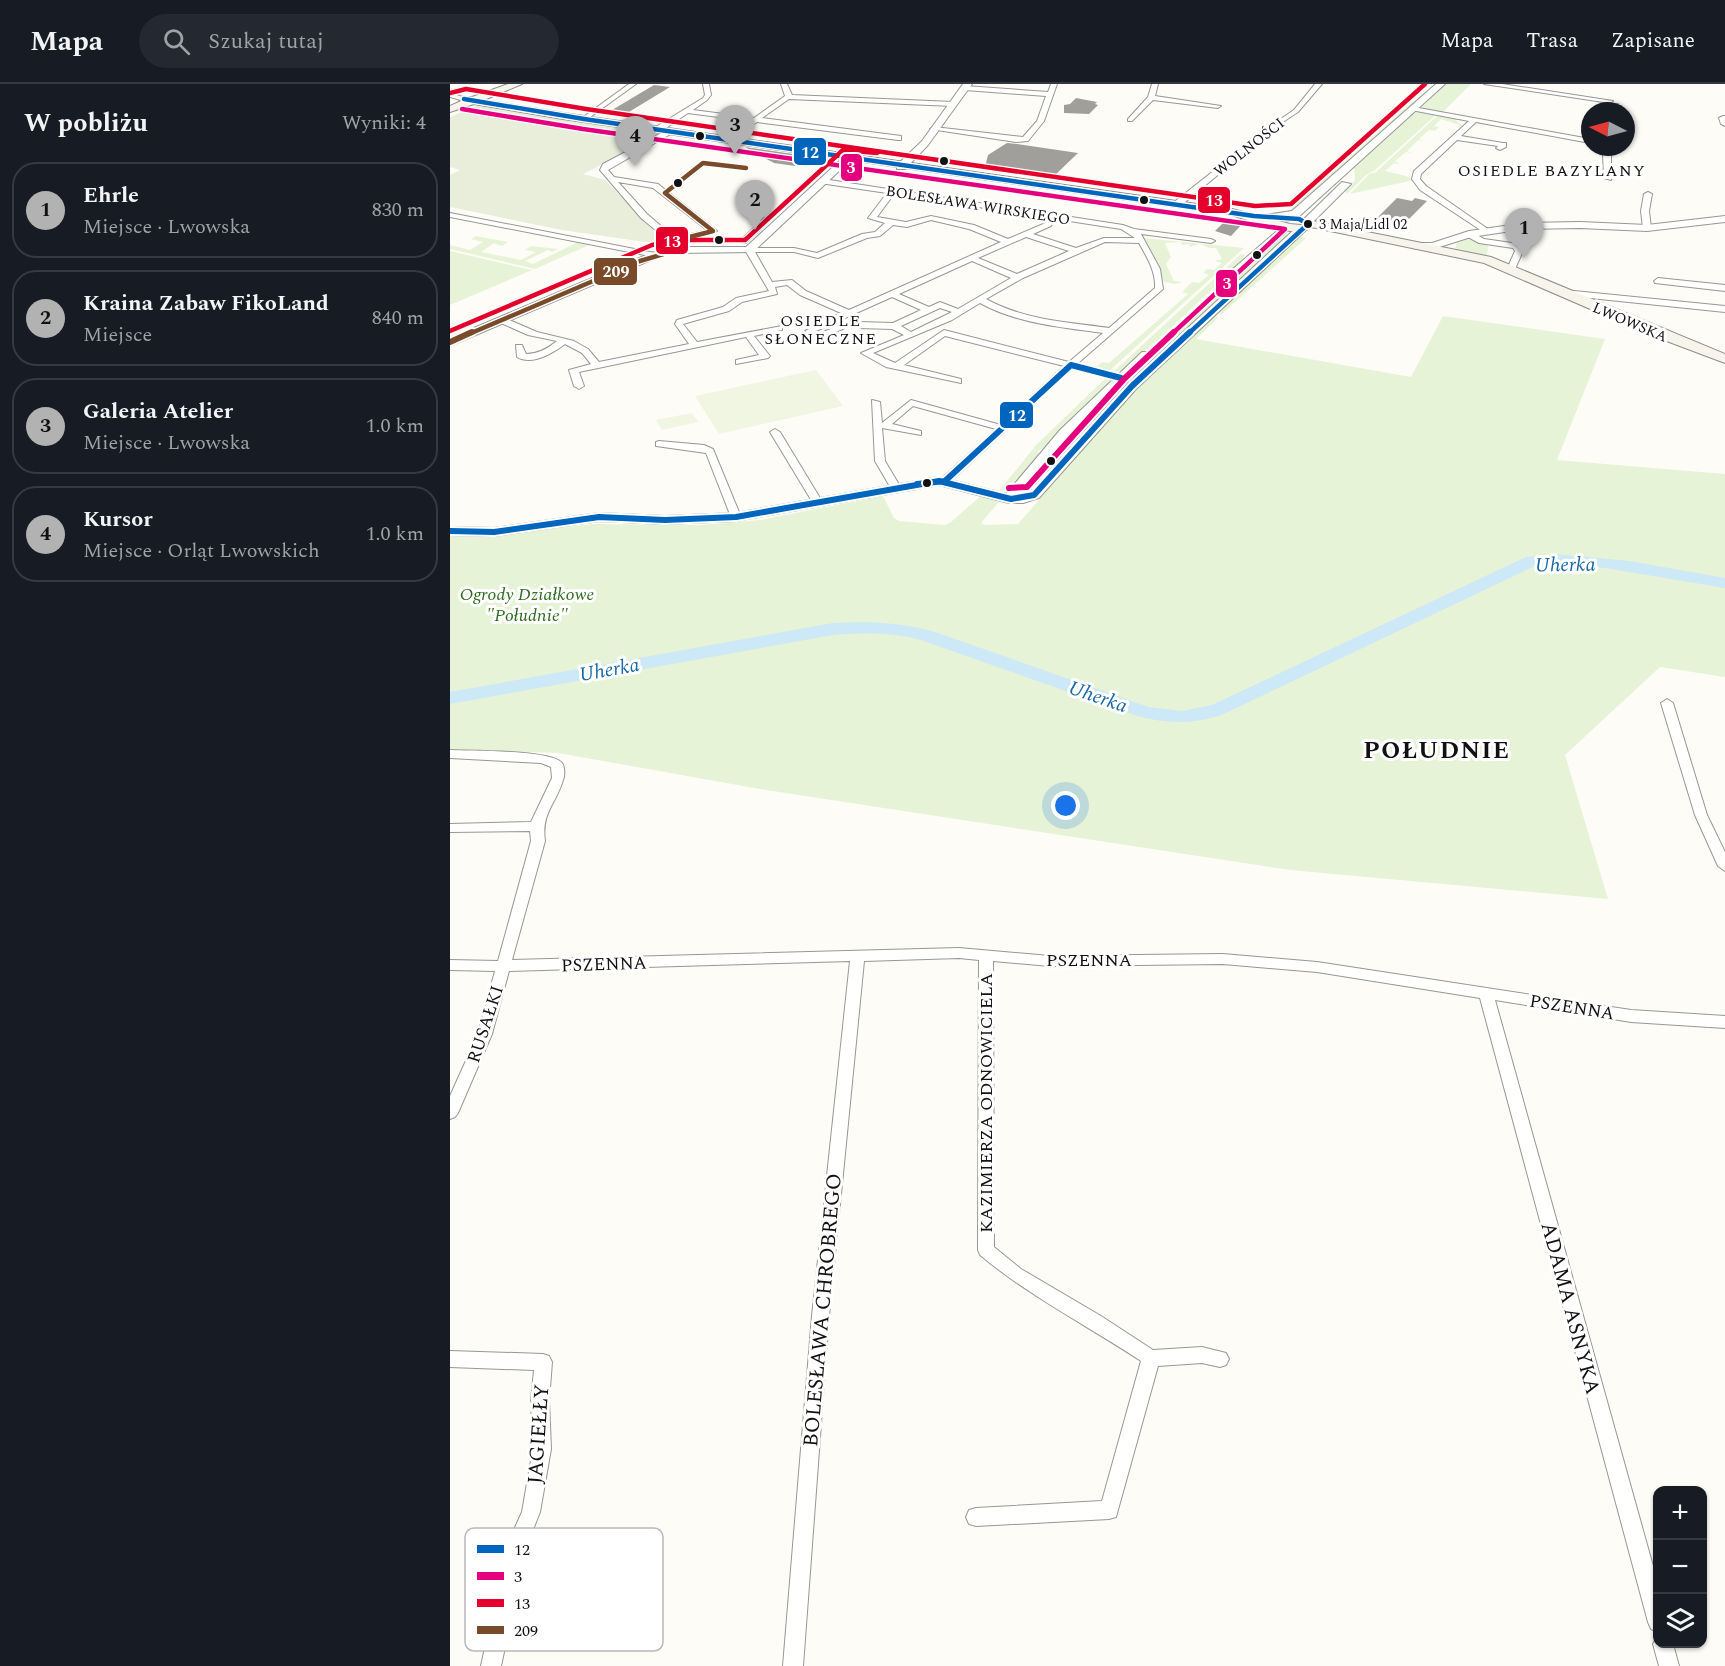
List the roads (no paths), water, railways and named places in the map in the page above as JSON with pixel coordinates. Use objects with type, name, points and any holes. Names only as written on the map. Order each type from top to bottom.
[{"type":"main road","points":[[486,93],[502,84]]},
{"type":"main road","points":[[450,109],[486,93],[517,84]]},
{"type":"main road","points":[[450,104],[469,100]]},
{"type":"main road","name":"LWOWSKA","points":[[469,100],[670,132],[1254,216],[1416,246],[1440,247],[1536,282],[1725,359]]},
{"type":"main road","name":"LWOWSKA","points":[[1299,225],[1440,247],[1510,268],[1536,282]]},
{"type":"street","points":[[584,119],[633,84]]},
{"type":"street","points":[[657,130],[708,95],[706,84]]},
{"type":"street","points":[[784,84],[789,94],[787,97]]},
{"type":"street","points":[[931,134],[1025,139],[1040,121],[1054,84]]},
{"type":"street","points":[[1130,120],[1151,98],[1155,84]]},
{"type":"street","name":"WOLNOŚCI","points":[[1176,205],[1275,124],[1293,113],[1319,84]]},
{"type":"street","points":[[450,531],[494,532],[599,517],[665,520],[736,517],[945,481],[1008,499],[1027,499],[1034,495],[1132,386],[1299,225],[1347,168],[1441,84]]},
{"type":"street","points":[[1487,84],[1610,101]]},
{"type":"street","points":[[900,165],[931,134],[966,86],[1049,94]]},
{"type":"street","name":"LWOWSKA","points":[[450,95],[469,100]]},
{"type":"street","points":[[728,140],[787,97],[953,104]]},
{"type":"street","points":[[1151,98],[1218,106]]},
{"type":"street","points":[[698,104],[765,113]]},
{"type":"street","points":[[1413,109],[1581,139]]},
{"type":"street","points":[[687,111],[898,138]]},
{"type":"street","points":[[1474,120],[1417,173],[1416,181],[1485,231]]},
{"type":"street","points":[[450,342],[713,231],[655,186],[639,183],[626,184],[604,173],[606,166],[670,132]]},
{"type":"street","points":[[1455,137],[1503,146],[1500,148]]},
{"type":"street","points":[[1608,156],[1608,178]]},
{"type":"street","points":[[749,250],[849,158]]},
{"type":"street","points":[[1008,499],[1065,433],[1121,378],[1345,186],[1349,179],[1347,168]]},
{"type":"street","points":[[613,179],[675,246],[794,250],[818,256],[865,236],[877,234],[891,222]]},
{"type":"street","name":"BOLESŁAWA WIRSKIEGO","points":[[823,181],[1123,227],[1132,231],[1211,241]]},
{"type":"street","points":[[891,192],[872,218],[907,225],[932,218],[971,226],[1008,242]]},
{"type":"street","points":[[1647,228],[1645,211],[1648,194]]},
{"type":"street","points":[[971,226],[993,207]]},
{"type":"street","points":[[450,215],[655,255]]},
{"type":"street","points":[[1269,219],[1299,225]]},
{"type":"street","points":[[1440,247],[1469,234],[1525,226],[1647,228],[1725,219]]},
{"type":"street","points":[[847,325],[821,336],[809,331],[971,258],[1028,235],[1048,224]]},
{"type":"street","points":[[945,481],[982,452],[1002,428],[1046,392],[1071,365],[1161,286],[1159,276],[1141,241],[1132,231]]},
{"type":"street","points":[[1469,234],[1482,241],[1516,246],[1519,251],[1510,268]]},
{"type":"street","points":[[1028,235],[1076,251]]},
{"type":"street","points":[[957,381],[889,365],[867,353],[959,312],[1017,277],[1076,251],[1104,240],[1141,241]]},
{"type":"street","points":[[695,346],[680,322],[726,309],[739,300],[770,294],[774,290],[749,250]]},
{"type":"street","points":[[971,258],[1017,277]]},
{"type":"street","name":"LWOWSKA","points":[[1488,264],[1510,268]]},
{"type":"street","points":[[1658,281],[1725,288]]},
{"type":"street","points":[[771,285],[789,282],[802,293],[848,313]]},
{"type":"street","points":[[1562,293],[1725,309]]},
{"type":"street","points":[[893,294],[928,310]]},
{"type":"street","points":[[981,300],[995,309],[1048,322],[1112,331]]},
{"type":"street","points":[[894,326],[940,305],[959,312]]},
{"type":"street","points":[[504,321],[532,333],[576,343],[591,354],[597,366]]},
{"type":"street","points":[[859,325],[894,326],[911,334]]},
{"type":"street","points":[[579,386],[574,370],[779,328]]},
{"type":"street","points":[[926,328],[1121,378]]},
{"type":"street","points":[[897,366],[944,333]]},
{"type":"street","points":[[739,362],[765,356],[750,335]]},
{"type":"street","points":[[519,347],[522,357],[535,358],[550,352],[563,341]]},
{"type":"street","points":[[875,402],[881,425],[880,461],[896,488]]},
{"type":"street","points":[[881,425],[911,403],[1002,428]]},
{"type":"street","points":[[881,425],[918,433]]},
{"type":"street","points":[[775,432],[818,503]]},
{"type":"street","points":[[659,444],[704,448],[710,451],[736,517]]},
{"type":"street","points":[[1667,703],[1701,815],[1725,866]]},
{"type":"street","points":[[450,754],[543,759],[557,765],[558,778],[536,826],[450,828]]},
{"type":"street","name":"RUSAŁKI","points":[[450,1113],[485,1034],[538,841],[536,826]]},
{"type":"street","name":"PSZENNA","points":[[450,965],[503,966],[959,953],[1050,961],[1223,959],[1317,967],[1631,1016],[1725,1022]]},
{"type":"street","name":"BOLESŁAWA CHROBREGO","points":[[793,1666],[840,1112],[855,966],[859,956]]},
{"type":"street","name":"KAZIMIERZA ODNOWICIELA","points":[[986,956],[986,1250],[1015,1274],[1095,1321],[1151,1358]]},
{"type":"street","name":"ADAMA ASNYKA","points":[[1486,993],[1653,1604]]},
{"type":"street","points":[[976,1517],[1110,1510],[1151,1358],[1202,1355],[1220,1359]]},
{"type":"street","name":"JAGIEŁŁY","points":[[450,1359],[543,1362],[540,1401],[542,1449],[531,1512],[525,1528]]},
{"type":"street","points":[[1664,1648],[1670,1666]]},
{"type":"street","name":"JAGIEŁŁY","points":[[491,1666],[494,1651]]},
{"type":"waterway","name":"Uherka","points":[[450,698],[833,629],[869,628],[905,630],[928,636],[1144,712],[1172,717],[1191,716],[1219,709],[1532,561],[1580,560],[1725,583]]},
{"type":"place","name":"Galeria Atelier","points":[[735,155]]},
{"type":"place","name":"Kursor","points":[[635,166]]},
{"type":"place","name":"3 Maja/Lidl 02","points":[[1308,224]]},
{"type":"place","name":"Kraina Zabaw FikoLand","points":[[755,230]]},
{"type":"place","name":"Ehrle","points":[[1524,258]]},
{"type":"district","name":"OSIEDLE BAZYLANY","points":[[1552,170]]},
{"type":"district","name":"OSIEDLE SŁONECZNE","points":[[821,329]]},
{"type":"district","name":"POŁUDNIE","points":[[1437,750]]},
{"type":"park label","name":"Ogrody Działkowe \"Południe\"","points":[[527,604]]}]
